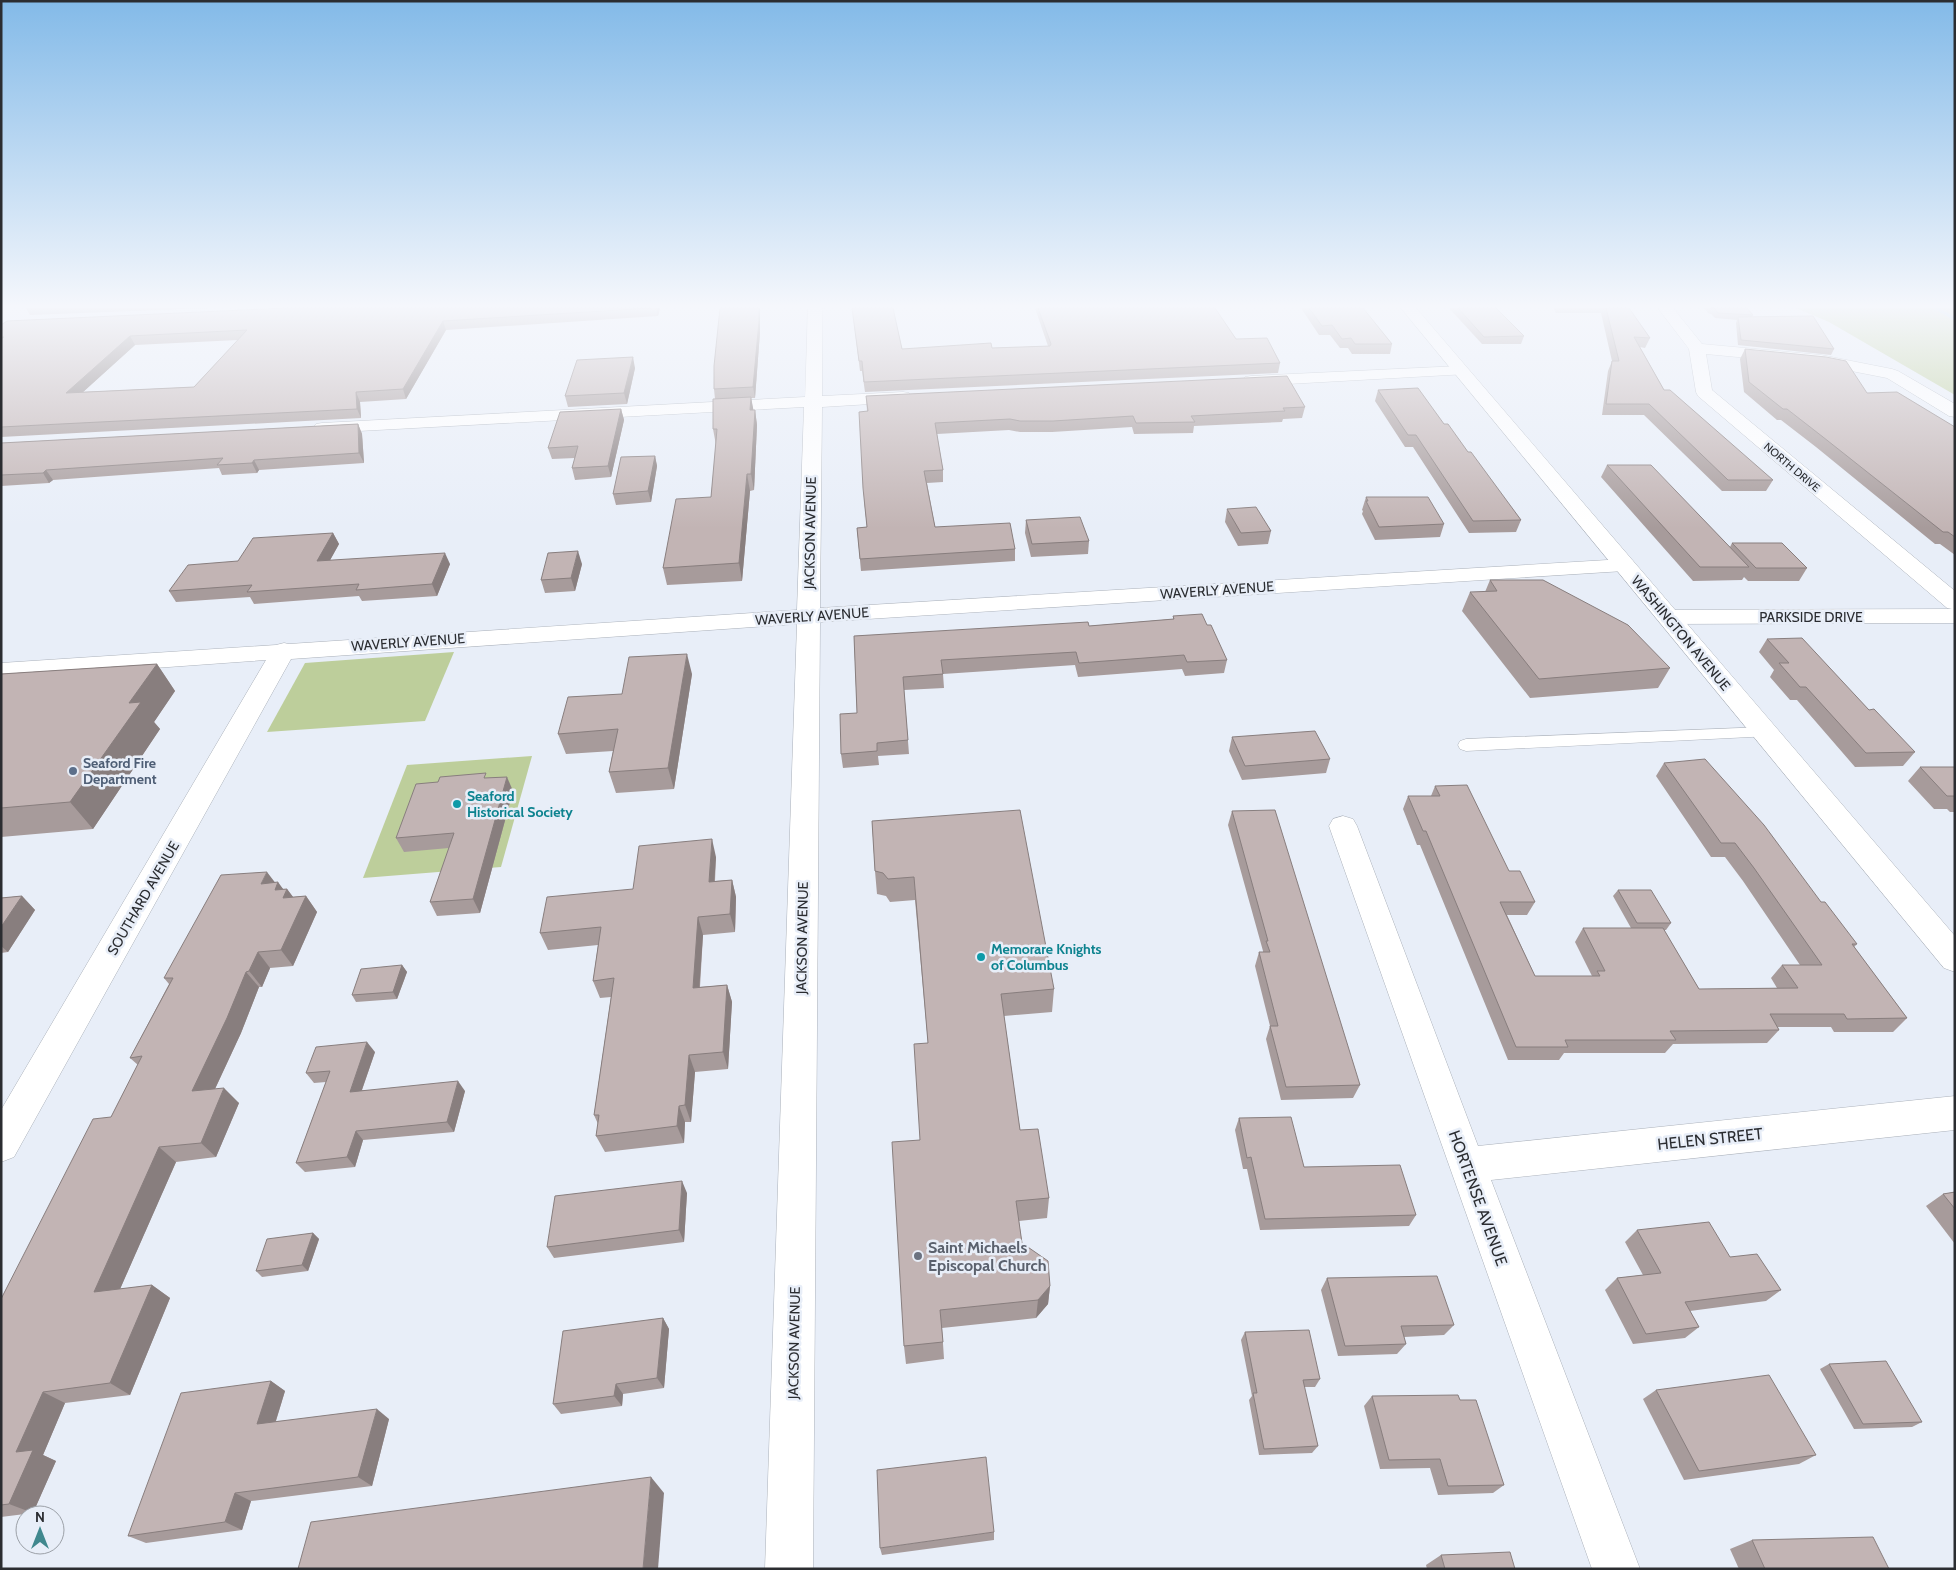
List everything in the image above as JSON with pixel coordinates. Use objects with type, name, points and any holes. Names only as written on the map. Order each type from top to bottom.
[{"type":"street","name":"JACKSON AVENUE","points":[[789,1569],[813,381]]},
{"type":"street","points":[[1234,382],[1249,381]]},
{"type":"street","name":"WASHINGTON AVENUE","points":[[1471,381],[1955,959]]},
{"type":"street","name":"NORTH DRIVE","points":[[1703,381],[1704,392],[1955,603]]},
{"type":"street","points":[[1904,381],[1955,412]]},
{"type":"street","points":[[308,429],[920,397]]},
{"type":"street","name":"WAVERLY AVENUE","points":[[1,671],[284,650],[1624,565]]},
{"type":"street","name":"PARKSIDE DRIVE","points":[[1668,617],[1955,616]]},
{"type":"street","name":"SOUTHARD AVENUE","points":[[1,1145],[284,650]]},
{"type":"street","name":"HORTENSE AVENUE","points":[[1343,826],[1616,1569]]},
{"type":"street","name":"HELEN STREET","points":[[1466,1165],[1955,1113]]},
{"type":"lane","points":[[1466,746],[1765,732]]},
{"type":"green space","points":[[1931,381],[1955,381],[1955,395]]},
{"type":"green space","points":[[454,652],[425,721],[267,732],[305,663]]},
{"type":"green space","points":[[532,756],[501,867],[363,878],[407,765]]},
{"type":"building","points":[[1,381],[79,381],[66,393],[194,387],[199,381],[408,381],[403,389],[356,392],[357,409],[1,427]]},
{"type":"building","points":[[570,381],[627,381],[624,393],[565,396]]},
{"type":"building","points":[[714,381],[754,381],[753,387],[714,389]]},
{"type":"building","points":[[1176,381],[1290,381],[1305,407],[1283,408],[1285,411],[1191,416],[1195,422],[1136,423],[1133,416],[1053,421],[1020,421],[1010,419],[935,423],[943,470],[924,471],[935,527],[1010,523],[1015,549],[860,559],[857,528],[867,527],[859,412],[868,411],[866,396]]},
{"type":"building","points":[[1609,381],[1659,381],[1664,390],[1670,390],[1773,480],[1728,480],[1649,404],[1606,404]]},
{"type":"building","points":[[1859,381],[1867,393],[1897,392],[1955,427],[1955,537],[1948,532],[1943,532],[1787,409],[1783,409],[1749,382]]},
{"type":"building","points":[[1418,388],[1444,424],[1448,424],[1468,452],[1471,452],[1521,520],[1473,521],[1416,435],[1408,435],[1378,390]]},
{"type":"building","points":[[751,397],[750,410],[755,410],[751,474],[747,474],[739,563],[663,568],[676,499],[711,497],[717,429],[713,429],[713,399]]},
{"type":"building","points":[[621,409],[608,466],[572,468],[578,446],[548,448],[560,412]]},
{"type":"building","points":[[358,424],[359,453],[254,460],[252,463],[217,465],[223,458],[46,470],[43,473],[1,475],[1,443]]},
{"type":"building","points":[[655,456],[648,491],[613,494],[621,457]]},
{"type":"building","points":[[1607,465],[1651,465],[1749,567],[1700,567]]},
{"type":"building","points":[[1366,497],[1428,497],[1444,524],[1379,527],[1366,501],[1368,501]]},
{"type":"building","points":[[1256,507],[1271,531],[1241,533],[1227,509]]},
{"type":"building","points":[[1080,517],[1089,541],[1032,544],[1026,520]]},
{"type":"building","points":[[333,533],[317,561],[445,553],[432,584],[356,590],[359,584],[247,592],[252,585],[169,591],[188,565],[238,561],[253,538]]},
{"type":"building","points":[[1732,543],[1782,543],[1807,568],[1756,568]]},
{"type":"building","points":[[578,551],[571,578],[541,580],[548,553]]},
{"type":"building","points":[[1490,580],[1543,580],[1628,625],[1670,668],[1539,679],[1470,592],[1497,591]]},
{"type":"building","points":[[1202,614],[1207,625],[1211,625],[1227,660],[1187,662],[1184,655],[1079,663],[1076,652],[941,660],[943,674],[903,677],[908,740],[877,743],[877,751],[841,754],[840,714],[857,713],[854,636],[1088,622],[1089,626],[1174,619],[1173,616]]},
{"type":"building","points":[[1802,638],[1869,710],[1874,709],[1915,752],[1866,753],[1806,687],[1800,687],[1779,663],[1789,663],[1767,639]]},
{"type":"building","points":[[687,654],[668,768],[609,772],[618,729],[558,734],[568,697],[622,694],[629,657]]},
{"type":"building","name":"Seaford Fire Department","points":[[157,664],[129,703],[141,702],[70,802],[1,808],[1,674]]},
{"type":"building","points":[[1315,731],[1330,759],[1245,766],[1232,737]]},
{"type":"building","points":[[1705,759],[1764,825],[1821,902],[1825,902],[1857,944],[1852,944],[1907,1018],[1847,1019],[1844,1014],[1770,1014],[1779,1030],[1670,1031],[1676,1040],[1565,1040],[1568,1047],[1516,1047],[1426,831],[1423,831],[1408,796],[1440,796],[1435,786],[1467,785],[1509,871],[1520,871],[1535,902],[1500,902],[1535,976],[1600,976],[1597,971],[1605,971],[1583,928],[1663,928],[1699,989],[1798,988],[1782,965],[1822,965],[1735,843],[1721,843],[1664,763]]},
{"type":"building","points":[[1920,767],[1955,767],[1955,796],[1947,796]]},
{"type":"building","points":[[486,773],[484,778],[507,777],[473,899],[430,902],[454,833],[396,838],[416,784],[438,782],[440,777]]},
{"type":"building","points":[[1020,810],[1054,989],[1001,994],[1020,1130],[1038,1129],[1049,1198],[1016,1201],[1022,1243],[1048,1261],[1050,1286],[1038,1300],[940,1310],[943,1342],[904,1346],[892,1142],[920,1140],[914,1044],[928,1043],[914,877],[888,879],[883,873],[875,871],[872,821]]},
{"type":"building","points":[[1275,810],[1360,1085],[1286,1087],[1270,1026],[1278,1026],[1259,952],[1270,952],[1266,941],[1268,941],[1232,811]]},
{"type":"building","points":[[712,839],[709,882],[732,880],[730,914],[698,917],[693,988],[727,985],[723,1052],[689,1055],[685,1105],[679,1106],[677,1126],[596,1136],[599,1115],[594,1115],[614,978],[593,981],[601,927],[540,933],[547,897],[633,889],[639,846]]},
{"type":"building","points":[[267,872],[261,884],[278,882],[275,890],[287,889],[283,898],[306,896],[281,950],[258,952],[249,971],[246,972],[227,1018],[192,1091],[224,1088],[201,1143],[159,1147],[94,1292],[152,1285],[110,1383],[43,1392],[16,1452],[33,1450],[9,1504],[1,1505],[1,1299],[93,1119],[111,1117],[142,1056],[130,1058],[173,978],[164,978],[221,875]]},
{"type":"building","points":[[1618,890],[1651,890],[1671,923],[1637,923]]},
{"type":"building","points":[[22,896],[1,927],[1,898]]},
{"type":"building","points":[[402,965],[393,992],[352,995],[361,969]]},
{"type":"building","points":[[367,1042],[350,1092],[458,1081],[447,1122],[356,1131],[347,1157],[296,1163],[330,1071],[306,1073],[316,1047]]},
{"type":"building","points":[[1291,1117],[1304,1167],[1400,1165],[1416,1215],[1265,1219],[1251,1157],[1247,1158],[1239,1118]]},
{"type":"building","points":[[682,1181],[679,1230],[547,1247],[555,1196]]},
{"type":"building","points":[[1955,1192],[1955,1209],[1943,1194]]},
{"type":"building","points":[[1709,1222],[1730,1257],[1757,1254],[1781,1290],[1685,1302],[1699,1327],[1646,1334],[1617,1278],[1661,1273],[1637,1230]]},
{"type":"building","points":[[313,1233],[302,1265],[256,1271],[267,1239]]},
{"type":"building","points":[[1437,1276],[1454,1325],[1401,1326],[1406,1344],[1345,1346],[1327,1278]]},
{"type":"building","points":[[663,1318],[657,1378],[616,1384],[614,1396],[553,1404],[563,1331]]},
{"type":"building","points":[[1309,1330],[1320,1379],[1303,1380],[1318,1446],[1264,1449],[1253,1393],[1257,1393],[1245,1332]]},
{"type":"building","points":[[1886,1361],[1922,1422],[1863,1424],[1829,1364]]},
{"type":"building","points":[[1769,1375],[1816,1455],[1699,1471],[1656,1390]]},
{"type":"building","points":[[271,1381],[257,1424],[377,1409],[358,1477],[235,1493],[225,1522],[128,1536],[181,1393]]},
{"type":"building","points":[[1458,1395],[1460,1400],[1476,1400],[1504,1485],[1448,1486],[1440,1459],[1389,1460],[1372,1396]]},
{"type":"building","points":[[986,1457],[994,1532],[880,1548],[877,1470]]},
{"type":"building","points":[[651,1477],[643,1569],[298,1569],[311,1522]]},
{"type":"building","points":[[1873,1537],[1889,1569],[1765,1569],[1752,1540]]},
{"type":"building","points":[[1510,1552],[1515,1569],[1445,1569],[1441,1555]]},
{"type":"place","name":"Seaford Fire Department","points":[[73,771]]},
{"type":"place","name":"Seaford Historical Society","points":[[457,804]]},
{"type":"place","name":"Memorare Knights of Columbus","points":[[981,957]]},
{"type":"place","name":"Saint Michaels Episcopal Church","points":[[918,1256]]}]
